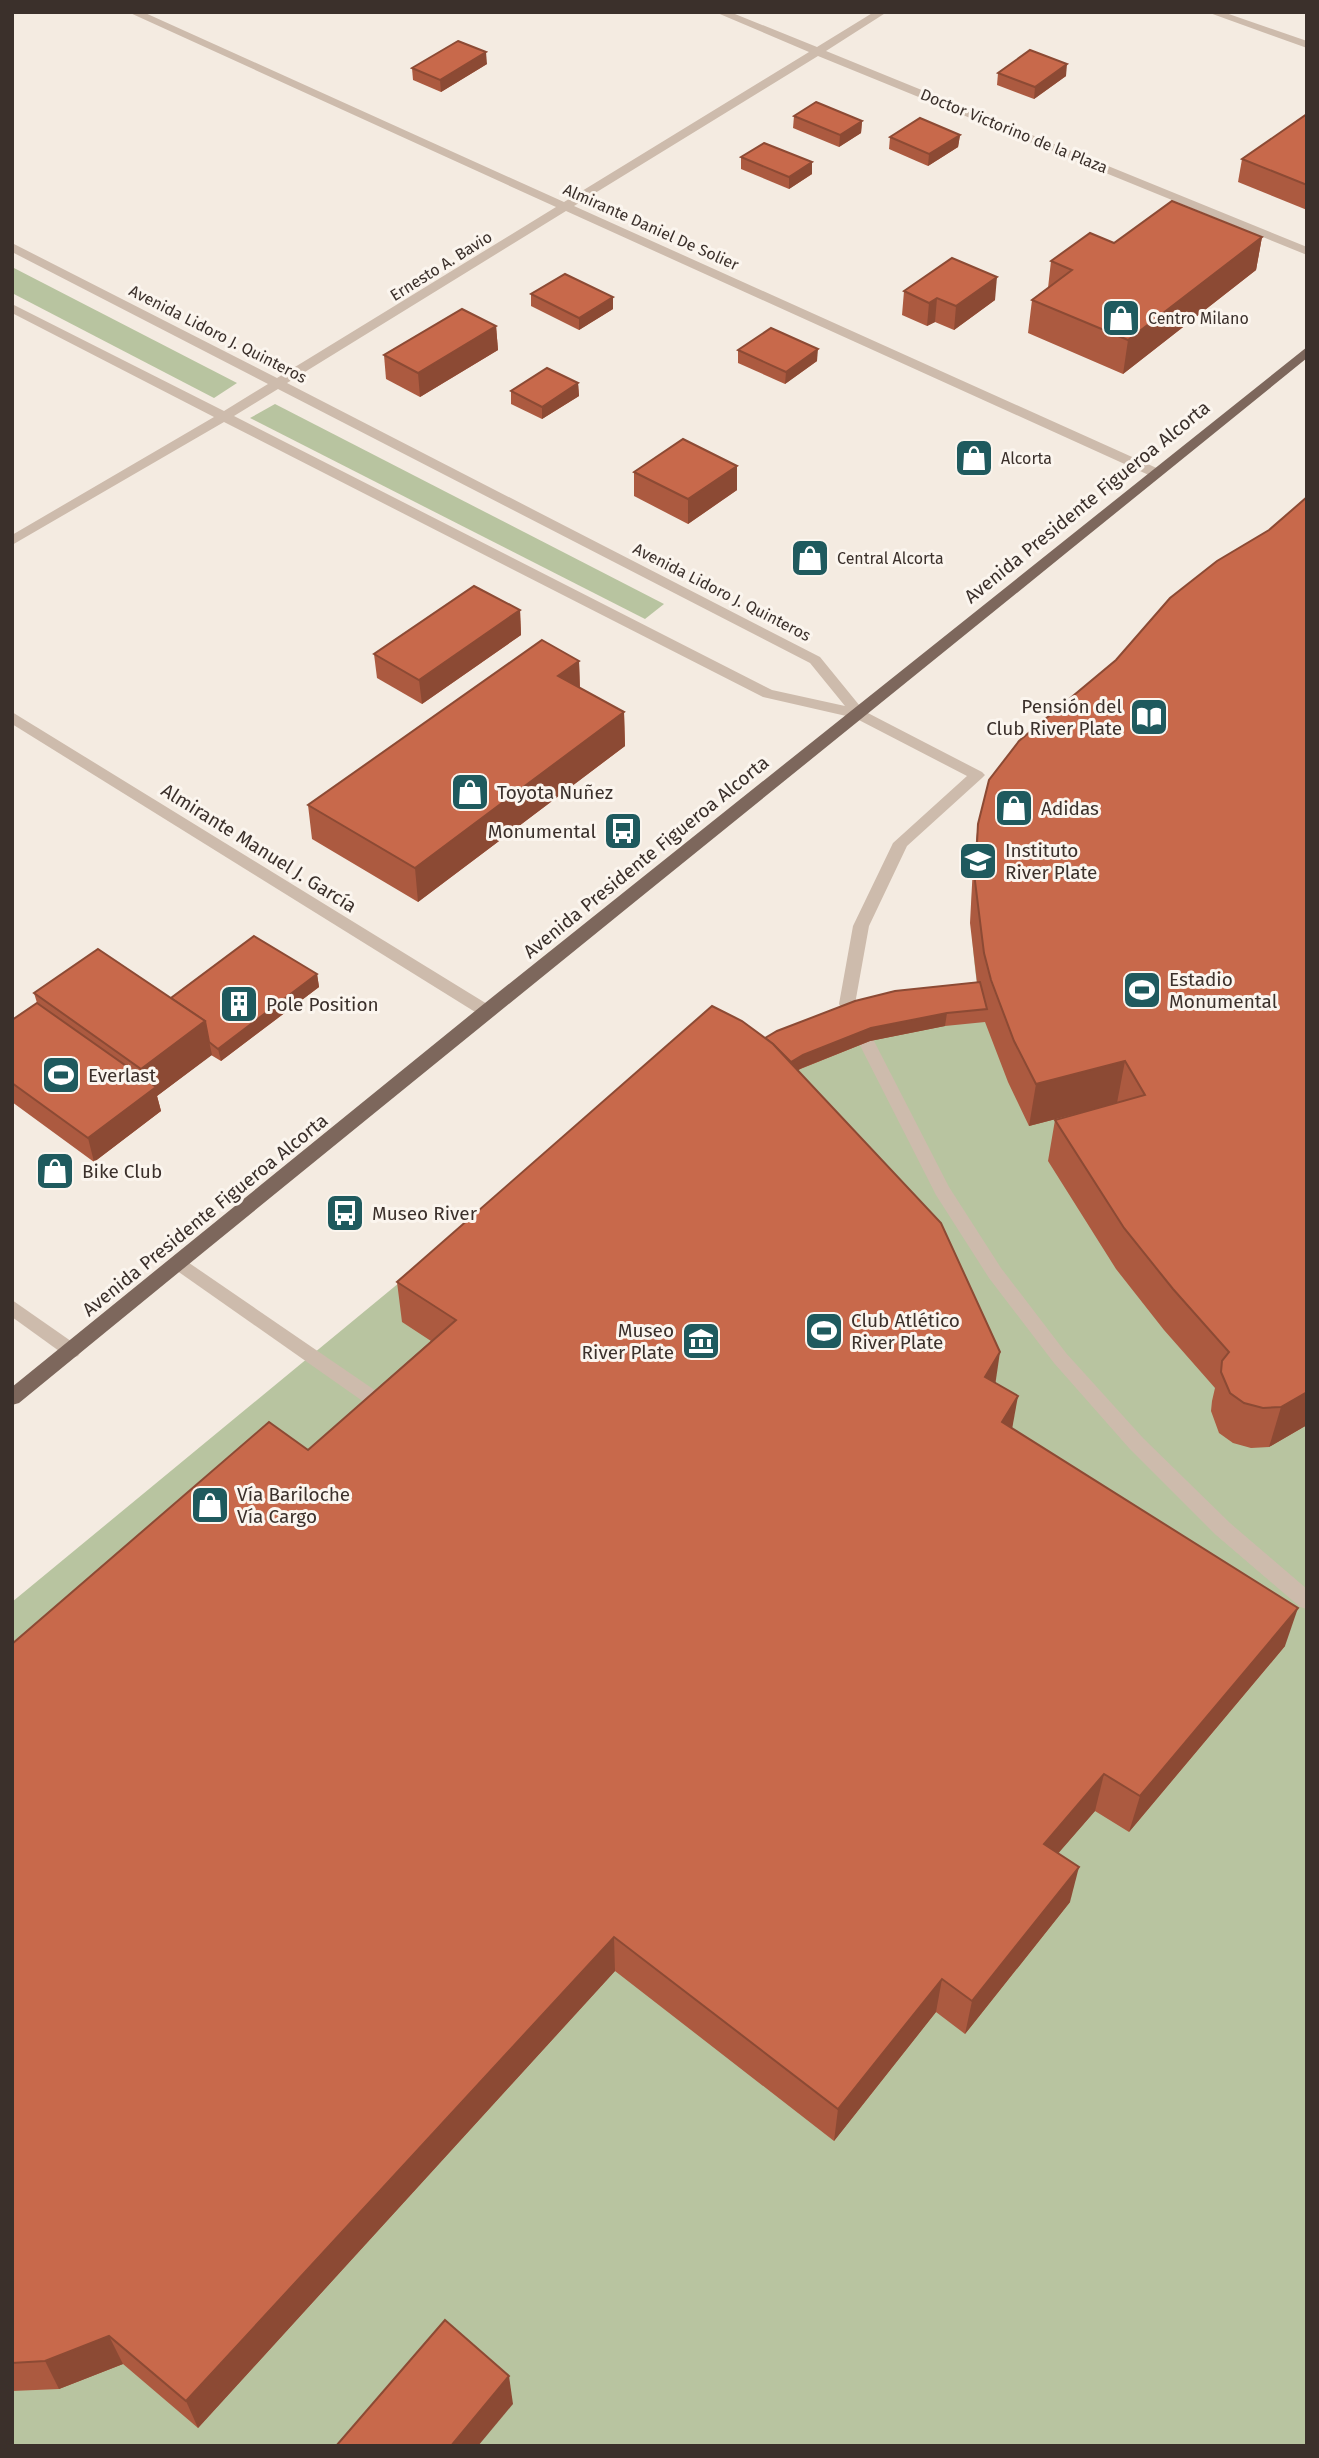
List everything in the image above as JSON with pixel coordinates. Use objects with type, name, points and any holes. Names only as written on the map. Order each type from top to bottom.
[{"type":"main road","name":"Avenida Presidente Figueroa Alcorta","points":[[12,1398],[486,1011],[859,714],[1307,351]]},
{"type":"street","name":"Almirante Daniel De Solier","points":[[133,12],[1156,473]]},
{"type":"street","name":"Doctor Victorino de la Plaza","points":[[720,12],[1307,251]]},
{"type":"street","name":"Ernesto A. Bavio","points":[[12,541],[223,417],[882,12]]},
{"type":"street","points":[[1212,12],[1307,46]]},
{"type":"street","name":"Avenida Lidoro J. Quinteros","points":[[12,247],[815,660],[859,714]]},
{"type":"street","points":[[12,308],[768,694],[859,714],[983,774],[901,843],[861,926],[847,1004],[942,1190],[1003,1284],[1060,1358],[1136,1443],[1223,1529],[1307,1601]]},
{"type":"street","name":"Almirante Manuel J. García","points":[[12,717],[486,1011]]},
{"type":"street","points":[[179,1263],[397,1416]]},
{"type":"street","points":[[12,1307],[72,1351]]},
{"type":"green space","points":[[12,267],[237,383],[214,398],[12,293]]},
{"type":"green space","points":[[275,404],[664,604],[645,619],[250,418]]},
{"type":"green space","name":"Club Atlético River Plate","points":[[1307,531],[1307,2446],[12,2446],[12,1602],[696,1038],[733,1059],[792,1027],[850,1005],[911,991],[977,984],[972,941],[972,903],[975,865],[984,823]]},
{"type":"building","points":[[458,41],[486,52],[440,80],[412,68]]},
{"type":"building","points":[[1030,50],[1067,64],[1035,87],[998,73]]},
{"type":"building","points":[[816,102],[862,121],[840,135],[794,116]]},
{"type":"building","points":[[1307,114],[1307,185],[1242,159]]},
{"type":"building","points":[[920,118],[960,135],[929,154],[890,137]]},
{"type":"building","points":[[764,143],[812,162],[789,177],[741,157]]},
{"type":"building","points":[[1172,201],[1262,237],[1128,340],[1032,300],[1072,270],[1051,261],[1090,233],[1114,243]]},
{"type":"building","points":[[952,258],[997,277],[956,306],[937,298],[929,303],[904,291]]},
{"type":"building","points":[[565,274],[613,297],[579,318],[531,294]]},
{"type":"building","points":[[462,309],[496,326],[418,373],[384,355]]},
{"type":"building","points":[[771,328],[818,349],[786,372],[738,350]]},
{"type":"building","points":[[547,368],[578,383],[542,407],[511,391]]},
{"type":"building","points":[[683,439],[737,466],[688,499],[634,472]]},
{"type":"building","name":"Estadio Monumental","points":[[1307,497],[1307,1392],[1281,1407],[1263,1408],[1244,1403],[1230,1393],[1221,1372],[1222,1361],[1229,1352],[1124,1228],[1055,1120],[1145,1095],[1125,1061],[1036,1084],[1014,1041],[991,980],[984,953],[975,881],[978,824],[989,780],[1019,741],[1116,660],[1170,598],[1217,561],[1269,530]]},
{"type":"building","points":[[474,586],[520,610],[419,680],[374,654]]},
{"type":"building","name":"Toyota Nuñez","points":[[542,640],[579,661],[558,676],[624,712],[415,868],[308,805]]},
{"type":"building","name":"Pole Position","points":[[254,936],[317,974],[218,1049],[209,1042],[205,1021],[171,998]]},
{"type":"building","points":[[98,949],[205,1021],[141,1069],[34,993]]},
{"type":"building","points":[[980,982],[987,1009],[947,1013],[871,1028],[791,1062],[765,1038],[855,1001],[895,991]]},
{"type":"building","name":"Everlast","points":[[37,1003],[156,1087],[88,1138],[12,1083],[12,1020]]},
{"type":"building","points":[[712,1006],[742,1021],[773,1044],[941,1223],[1000,1352],[985,1377],[1018,1396],[1002,1422],[1298,1608],[1140,1796],[1104,1774],[1044,1844],[1079,1867],[972,2001],[942,1979],[838,2109],[614,1937],[186,2401],[109,2336],[45,2361],[12,2363],[12,1644],[269,1422],[308,1450],[456,1320],[397,1282]]},
{"type":"building","points":[[445,2320],[509,2376],[451,2446],[336,2446]]},
{"type":"place","name":"Centro Milano","points":[[1121,318]]},
{"type":"place","name":"Alcorta","points":[[974,458]]},
{"type":"place","name":"Central Alcorta","points":[[810,558]]},
{"type":"place","name":"Pensión del Club River Plate","points":[[1149,717]]},
{"type":"place","name":"Toyota Nuñez","points":[[470,792]]},
{"type":"place","name":"Adidas","points":[[1014,808]]},
{"type":"place","name":"Monumental","points":[[623,831]]},
{"type":"place","name":"Instituto River Plate","points":[[978,861]]},
{"type":"place","name":"Estadio Monumental","points":[[1142,990]]},
{"type":"place","name":"Pole Position","points":[[239,1004]]},
{"type":"place","name":"Everlast","points":[[61,1075]]},
{"type":"place","name":"Bike Club","points":[[55,1171]]},
{"type":"place","name":"Museo River","points":[[345,1213]]},
{"type":"place","name":"Club Atlético River Plate","points":[[824,1331]]},
{"type":"place","name":"Museo River Plate","points":[[701,1341]]},
{"type":"place","name":"Vía Bariloche Vía Cargo","points":[[210,1505]]}]
